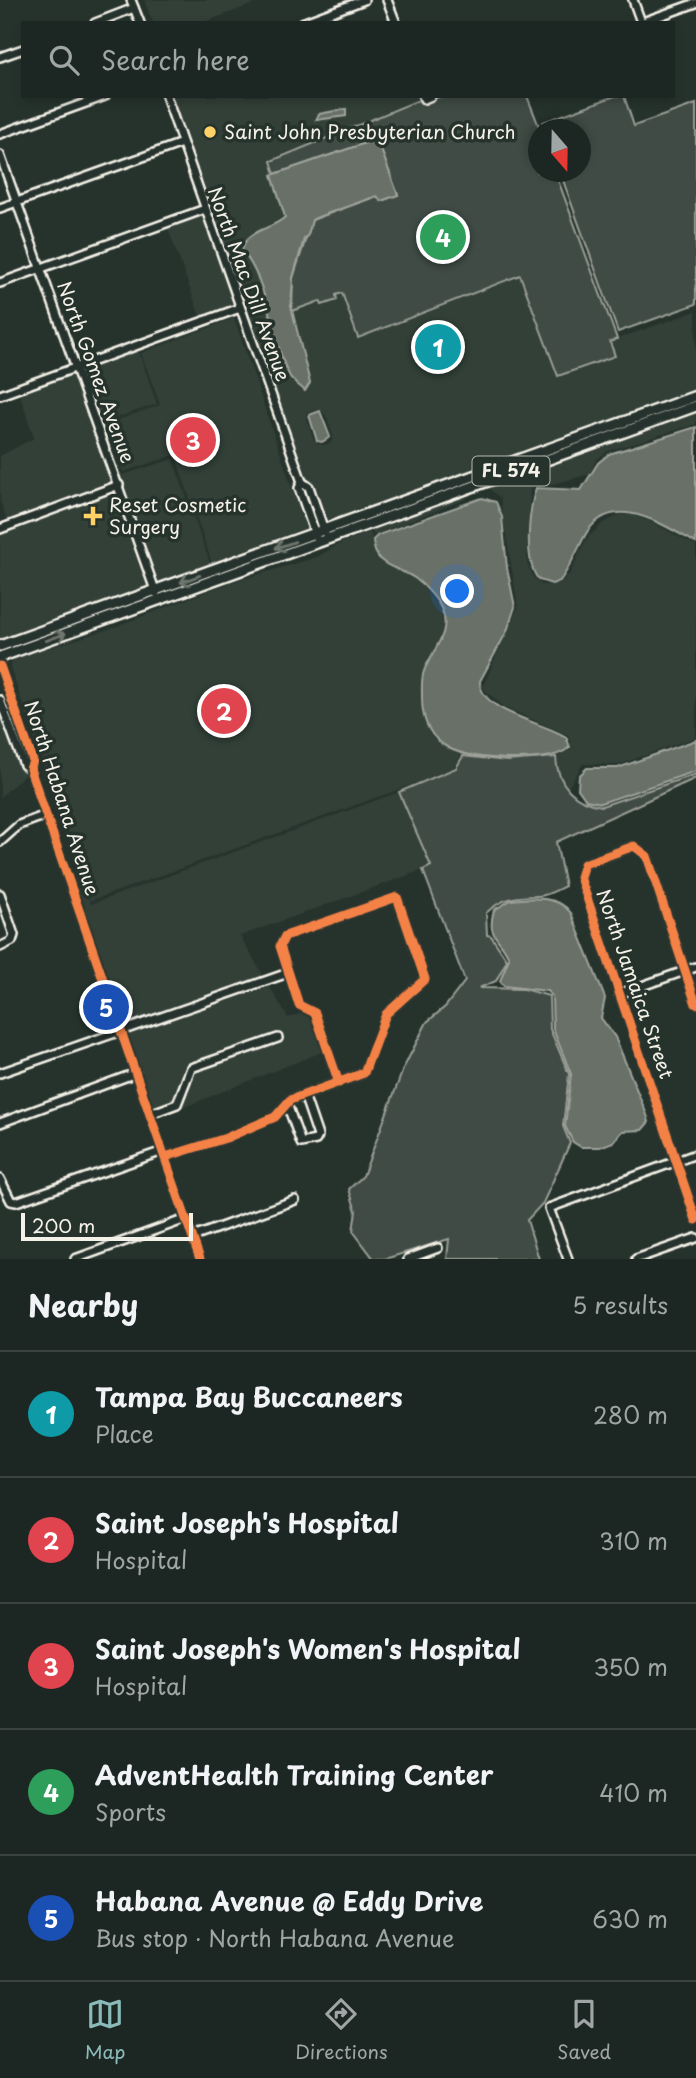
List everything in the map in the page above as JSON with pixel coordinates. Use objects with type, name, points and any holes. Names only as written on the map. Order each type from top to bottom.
[{"type":"main road","name":"FL 574","points":[[321,537],[696,396]]},
{"type":"main road","name":"FL 574","points":[[0,657],[321,537],[696,406]]},
{"type":"main road","name":"FL 574","points":[[0,646],[158,596]]},
{"type":"street","points":[[131,0],[138,21]]},
{"type":"street","points":[[307,21],[364,0]]},
{"type":"street","points":[[387,0],[395,21]]},
{"type":"street","points":[[633,0],[640,21]]},
{"type":"street","points":[[646,21],[696,3]]},
{"type":"street","points":[[101,21],[134,9]]},
{"type":"street","points":[[0,57],[21,50]]},
{"type":"street","points":[[0,134],[100,98]]},
{"type":"street","name":"North Mac Dill Avenue","points":[[167,98],[302,482],[309,487],[321,537]]},
{"type":"street","points":[[0,208],[182,143]]},
{"type":"street","name":"North Gomez Avenue","points":[[0,155],[158,596]]},
{"type":"street","points":[[0,282],[205,209]]},
{"type":"street","points":[[0,395],[240,308]]},
{"type":"street","points":[[0,529],[120,485]]},
{"type":"street","name":"North Habana Avenue","points":[[0,666],[33,761],[30,769]]},
{"type":"street","name":"North Habana Avenue","points":[[0,700],[24,765],[30,769],[200,1259]]},
{"type":"street","points":[[0,842],[19,825],[46,815]]},
{"type":"street","name":"North Jamaica Street","points":[[685,971],[647,856],[634,846],[584,864],[580,877],[696,1220]]},
{"type":"street","points":[[0,894],[14,935],[12,941],[0,947]]},
{"type":"street","points":[[0,1179],[11,1201],[16,1202],[164,1154],[226,1138],[275,1117],[287,1104],[304,1095],[339,1083],[364,1073],[386,1014],[425,979],[397,897],[285,936],[280,946],[299,1005],[315,1013],[339,1083]]},
{"type":"street","points":[[619,993],[696,967]]},
{"type":"street","points":[[685,971],[696,1004]]},
{"type":"street","points":[[0,1073],[288,973]]},
{"type":"street","points":[[150,1114],[177,1104],[191,1069],[278,1038]]},
{"type":"street","points":[[0,1123],[136,1073]]},
{"type":"street","points":[[287,1104],[301,1143],[316,1140],[318,1136],[304,1095]]},
{"type":"street","points":[[568,1259],[549,1208],[696,1154]]},
{"type":"street","points":[[192,1237],[295,1200]]},
{"type":"street","points":[[75,1259],[186,1219]]},
{"type":"street","points":[[636,1259],[696,1238]]},
{"type":"street","points":[[408,1259],[438,1248]]},
{"type":"shaded area","points":[[144,0],[264,0],[207,21],[152,21]]},
{"type":"shaded area","points":[[170,98],[421,98],[271,161],[285,216],[248,237],[242,251],[258,274],[262,297],[289,375],[305,390],[310,383],[292,311],[342,293],[359,338],[520,275],[559,376],[615,355],[609,342],[696,311],[696,392],[326,527],[311,484],[302,472]],"holes":[[[320,409],[327,417],[333,437],[331,443],[322,445],[315,442],[306,419],[307,413]]]},
{"type":"shaded area","points":[[436,98],[528,98],[536,119],[528,119],[528,182],[559,182],[617,339],[610,342],[615,356],[558,376],[520,275],[358,338],[342,293],[336,295],[337,300],[322,305],[320,301],[292,311],[293,278],[312,220],[377,196],[381,201],[398,195],[377,139],[275,174],[271,161],[421,99],[422,103]]},
{"type":"shaded area","points":[[609,98],[625,98],[634,126],[696,104],[696,304],[618,332],[564,182],[591,182],[591,119],[551,119]]},
{"type":"shaded area","points":[[346,109],[346,116],[316,120],[319,114]]},
{"type":"shaded area","points":[[377,139],[398,195],[381,201],[377,196],[318,217],[312,220],[308,235],[304,239],[293,278],[291,306],[310,383],[305,391],[289,375],[283,361],[264,293],[251,263],[242,251],[244,244],[253,234],[285,217],[272,175]]},
{"type":"shaded area","points":[[204,213],[237,306],[201,319],[167,226]]},
{"type":"shaded area","points":[[234,318],[306,528],[212,563],[175,455],[123,472],[104,425],[160,405],[141,353]]},
{"type":"shaded area","points":[[138,349],[157,404],[104,422],[102,426],[122,475],[173,459],[211,566],[158,587],[82,369]]},
{"type":"shaded area","points":[[76,371],[116,483],[8,523],[0,501],[0,456],[34,438],[19,391]]},
{"type":"shaded area","points":[[696,399],[696,402],[329,536],[328,533]]},
{"type":"shaded area","points":[[696,409],[696,424],[608,451],[596,460],[590,474],[553,484],[538,483],[530,489],[527,563],[534,578],[542,585],[561,583],[571,572],[586,539],[603,523],[619,515],[633,515],[652,522],[696,546],[696,737],[618,765],[583,764],[568,788],[556,775],[556,757],[572,748],[568,735],[504,707],[482,688],[518,607],[500,498],[486,486],[469,492],[466,499],[374,535],[370,529],[338,539]]},
{"type":"shaded area","points":[[320,411],[330,437],[322,442],[317,441],[309,415]]},
{"type":"shaded area","points":[[696,427],[696,543],[653,520],[621,513],[607,515],[594,524],[583,539],[560,581],[552,584],[539,580],[534,572],[529,549],[531,509],[536,488],[581,490],[598,463],[609,454]]},
{"type":"shaded area","points":[[118,489],[152,589],[0,642],[0,533]]},
{"type":"shaded area","points":[[482,498],[496,502],[502,517],[507,568],[515,607],[507,631],[480,681],[482,691],[501,708],[566,737],[570,747],[549,757],[492,758],[462,753],[449,748],[429,730],[424,716],[422,681],[424,671],[443,633],[444,617],[436,600],[423,585],[382,561],[374,549],[373,540],[378,535]]},
{"type":"shaded area","points":[[370,532],[377,558],[415,578],[440,608],[444,630],[422,687],[422,704],[429,733],[437,742],[462,753],[455,766],[436,776],[90,901],[10,667],[13,659],[106,630],[229,583],[317,557],[341,543]]},
{"type":"shaded area","points":[[0,711],[21,766],[28,772],[0,797]]},
{"type":"shaded area","points":[[696,740],[696,771],[601,803],[586,800],[578,789],[579,776],[587,768],[618,768]]},
{"type":"shaded area","points":[[463,756],[507,761],[556,757],[560,776],[569,790],[584,801],[602,806],[696,774],[696,778],[556,842],[565,886],[545,895],[517,897],[505,901],[486,913],[487,935],[491,936],[507,960],[496,981],[479,988],[524,989],[549,996],[550,1029],[569,1074],[563,1126],[570,1143],[543,1203],[527,1220],[539,1259],[447,1259],[449,1239],[385,1259],[374,1259],[353,1231],[356,1211],[349,1189],[363,1176],[404,1067],[427,1022],[445,1007],[465,981],[423,870],[431,866],[399,792],[456,768]]},
{"type":"shaded area","points":[[399,792],[431,867],[240,936],[288,1018],[306,1012],[312,1015],[324,1051],[154,1119],[154,1116],[178,1107],[193,1071],[282,1040],[280,1034],[190,1065],[175,1101],[151,1110],[125,1034],[264,983],[261,977],[123,1027],[72,881],[79,879],[91,904]]},
{"type":"shaded area","points":[[511,900],[552,900],[566,907],[571,913],[605,998],[601,1018],[615,1037],[647,1115],[649,1122],[642,1130],[623,1131],[613,1142],[600,1147],[581,1147],[573,1142],[565,1126],[571,1074],[553,1029],[552,996],[547,991],[504,986],[500,981],[509,958],[493,932],[492,919],[494,910]]},
{"type":"cycle path","points":[[0,666],[33,761],[30,769],[200,1259]]},
{"type":"cycle path","points":[[696,1004],[647,856],[634,846],[584,864],[580,877],[696,1220]]},
{"type":"cycle path","points":[[165,1157],[226,1138],[275,1117],[290,1100],[364,1073],[386,1014],[425,979],[397,897],[285,936],[280,946],[299,1005],[315,1013],[339,1083]]},
{"type":"place","name":"Saint John Presbyterian Church","points":[[210,132]]},
{"type":"place","name":"AdventHealth Training Center","points":[[443,237]]},
{"type":"place","name":"Tampa Bay Buccaneers","points":[[438,347]]},
{"type":"place","name":"Saint Joseph's Women's Hospital","points":[[193,440]]},
{"type":"place","name":"Reset Cosmetic Surgery","points":[[93,516]]},
{"type":"place","name":"Saint Joseph's Hospital","points":[[224,711]]},
{"type":"place","name":"Habana Avenue @ Eddy Drive","points":[[106,1007]]}]
